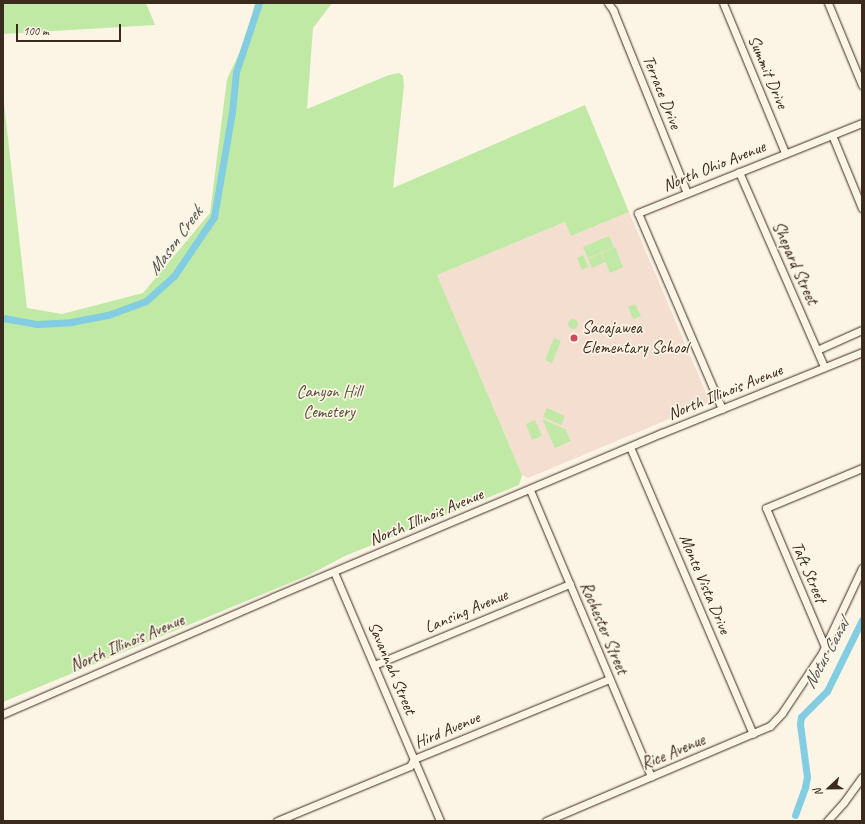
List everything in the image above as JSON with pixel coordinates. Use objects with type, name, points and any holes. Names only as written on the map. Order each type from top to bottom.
[{"type":"street","name":"Terrace Drive","points":[[608,3],[687,193]]},
{"type":"street","name":"Summit Drive","points":[[723,3],[785,153]]},
{"type":"street","points":[[828,3],[862,85]]},
{"type":"street","name":"North Ohio Avenue","points":[[722,409],[638,213],[862,123]]},
{"type":"street","points":[[832,135],[862,208]]},
{"type":"street","name":"Shepard Street","points":[[739,172],[824,367]]},
{"type":"street","points":[[817,350],[862,330]]},
{"type":"street","name":"North Illinois Avenue","points":[[3,714],[108,667],[630,447],[824,367],[862,353]]},
{"type":"street","name":"Monte Vista Drive","points":[[630,447],[753,734]]},
{"type":"street","name":"Taft Street","points":[[825,647],[766,508],[862,468]]},
{"type":"street","name":"Rochester Street","points":[[530,490],[651,777]]},
{"type":"street","name":"Rice Avenue","points":[[546,821],[770,726],[782,713],[825,647],[862,568]]},
{"type":"street","name":"Savannah Street","points":[[334,572],[440,821]]},
{"type":"street","name":"Lansing Avenue","points":[[374,665],[570,584]]},
{"type":"street","name":"Hird Avenue","points":[[277,821],[410,766],[414,759],[610,679]]},
{"type":"street","points":[[827,821],[844,802],[862,777]]},
{"type":"shaded area","name":"Sacajawea Elementary School","points":[[629,212],[710,402],[528,478],[522,475],[437,275],[565,222],[571,236]]},
{"type":"green space","points":[[3,3],[146,3],[155,25],[3,34]]},
{"type":"green space","name":"Canyon Hill Cemetery","points":[[255,3],[332,3],[313,28],[307,109],[389,75],[399,73],[403,76],[404,86],[393,188],[585,105],[629,212],[571,236],[565,222],[437,275],[522,475],[519,485],[345,556],[309,575],[3,702],[3,94],[27,308],[62,314],[143,293],[210,213],[227,79],[244,43]]},
{"type":"green space","points":[[609,236],[614,247],[588,258],[583,247]]},
{"type":"green space","points":[[615,247],[623,267],[610,273],[602,253]]},
{"type":"green space","points":[[601,253],[605,262],[592,268],[588,259]]},
{"type":"green space","points":[[583,255],[589,267],[582,270],[577,258]]},
{"type":"green space","points":[[635,304],[641,316],[633,319],[628,307]]},
{"type":"green space","points":[[571,319],[575,319],[577,320],[577,328],[571,329],[568,326],[568,322]]},
{"type":"green space","points":[[554,338],[561,341],[552,363],[545,360]]},
{"type":"green space","points":[[547,408],[565,416],[561,425],[543,417]]},
{"type":"green space","points":[[542,419],[565,429],[571,441],[555,448]]},
{"type":"green space","points":[[535,420],[542,436],[532,440],[526,424]]},
{"type":"waterway","name":"Mason Creek","points":[[3,318],[37,324],[71,322],[108,315],[146,301],[174,276],[214,217],[232,112],[236,72],[259,3]]},
{"type":"waterway","name":"Notus Canal","points":[[795,815],[807,777],[800,724],[801,717],[827,691],[862,620]]},
{"type":"place","name":"Sacajawea Elementary School","points":[[574,338]]}]
